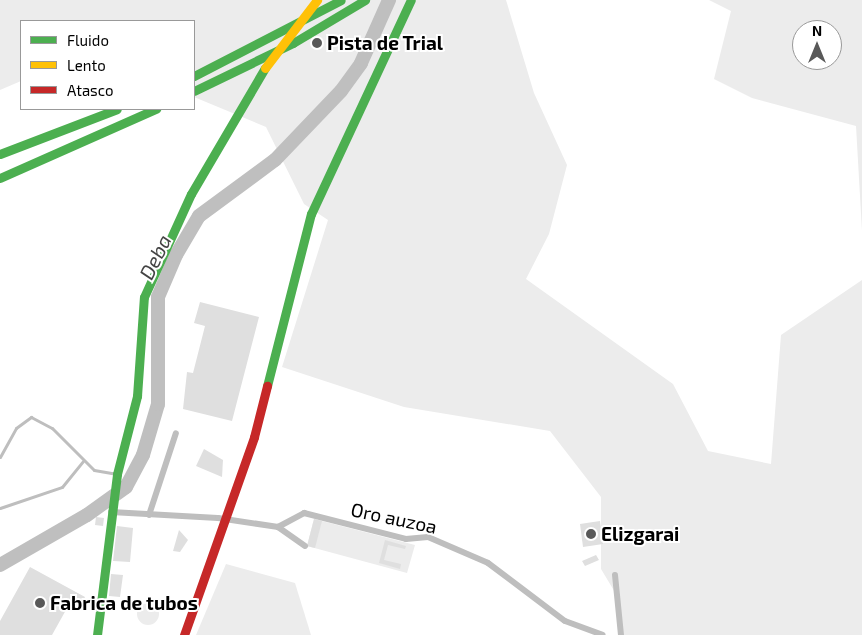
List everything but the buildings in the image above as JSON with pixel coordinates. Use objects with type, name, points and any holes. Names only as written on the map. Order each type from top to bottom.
[{"type":"main road","points":[[97,635],[111,509],[137,396],[141,309],[154,271],[191,194],[266,65],[317,0]]},
{"type":"main road","points":[[195,75],[341,0]]},
{"type":"main road","points":[[195,91],[294,43],[365,0]]},
{"type":"main road","points":[[184,635],[232,505],[266,394],[311,214],[411,0]]},
{"type":"main road","points":[[0,154],[114,110]]},
{"type":"main road","points":[[0,178],[154,110]]},
{"type":"street","points":[[149,515],[176,433]]},
{"type":"street","points":[[111,509],[149,515],[218,518],[278,527],[305,546]]},
{"type":"street","name":"Oro auzoa","points":[[278,527],[304,513],[406,539],[428,537],[488,563],[552,613],[603,635]]},
{"type":"street","points":[[615,575],[621,635]]},
{"type":"lane","points":[[0,457],[16,428],[31,416],[52,428],[94,470],[117,478]]},
{"type":"lane","points":[[0,508],[62,487],[83,461]]},
{"type":"shaded area","points":[[0,0],[506,0],[534,93],[567,165],[549,234],[526,279],[673,384],[708,451],[771,464],[781,335],[862,280],[862,635],[621,635],[616,594],[601,569],[601,497],[550,431],[404,407],[282,367],[328,220],[304,204],[266,127],[195,97],[195,20],[20,20],[20,81],[0,90]]},
{"type":"shaded area","points":[[709,0],[862,0],[862,231],[856,126],[752,98],[714,79],[731,11]]},
{"type":"shaded area","points":[[314,519],[415,545],[407,573],[307,546]]},
{"type":"shaded area","points":[[226,564],[295,583],[311,635],[196,635]]},
{"type":"shaded area","points":[[144,603],[152,603],[159,610],[159,618],[152,625],[144,625],[137,618],[137,610]]},
{"type":"waterway","name":"Deba","points":[[0,565],[87,515],[126,487],[143,455],[158,404],[158,297],[176,255],[199,216],[275,160],[341,91],[361,63],[389,0]]},
{"type":"traffic: fast","points":[[195,75],[341,0]]},
{"type":"traffic: fast","points":[[195,91],[293,43],[365,0]]},
{"type":"traffic: fast","points":[[267,386],[311,214],[411,0]]},
{"type":"traffic: fast","points":[[97,635],[117,474],[137,396],[144,297],[191,194],[265,68]]},
{"type":"traffic: fast","points":[[0,154],[114,110]]},
{"type":"traffic: fast","points":[[0,178],[154,110]]},
{"type":"traffic: slow","points":[[265,68],[317,0]]},
{"type":"traffic: jam","points":[[184,635],[254,437],[267,386]]},
{"type":"place","name":"Pista de Trial","points":[[317,43]]},
{"type":"place","name":"Elizgarai","points":[[591,534]]},
{"type":"place","name":"Fabrica de tubos","points":[[40,603]]}]
